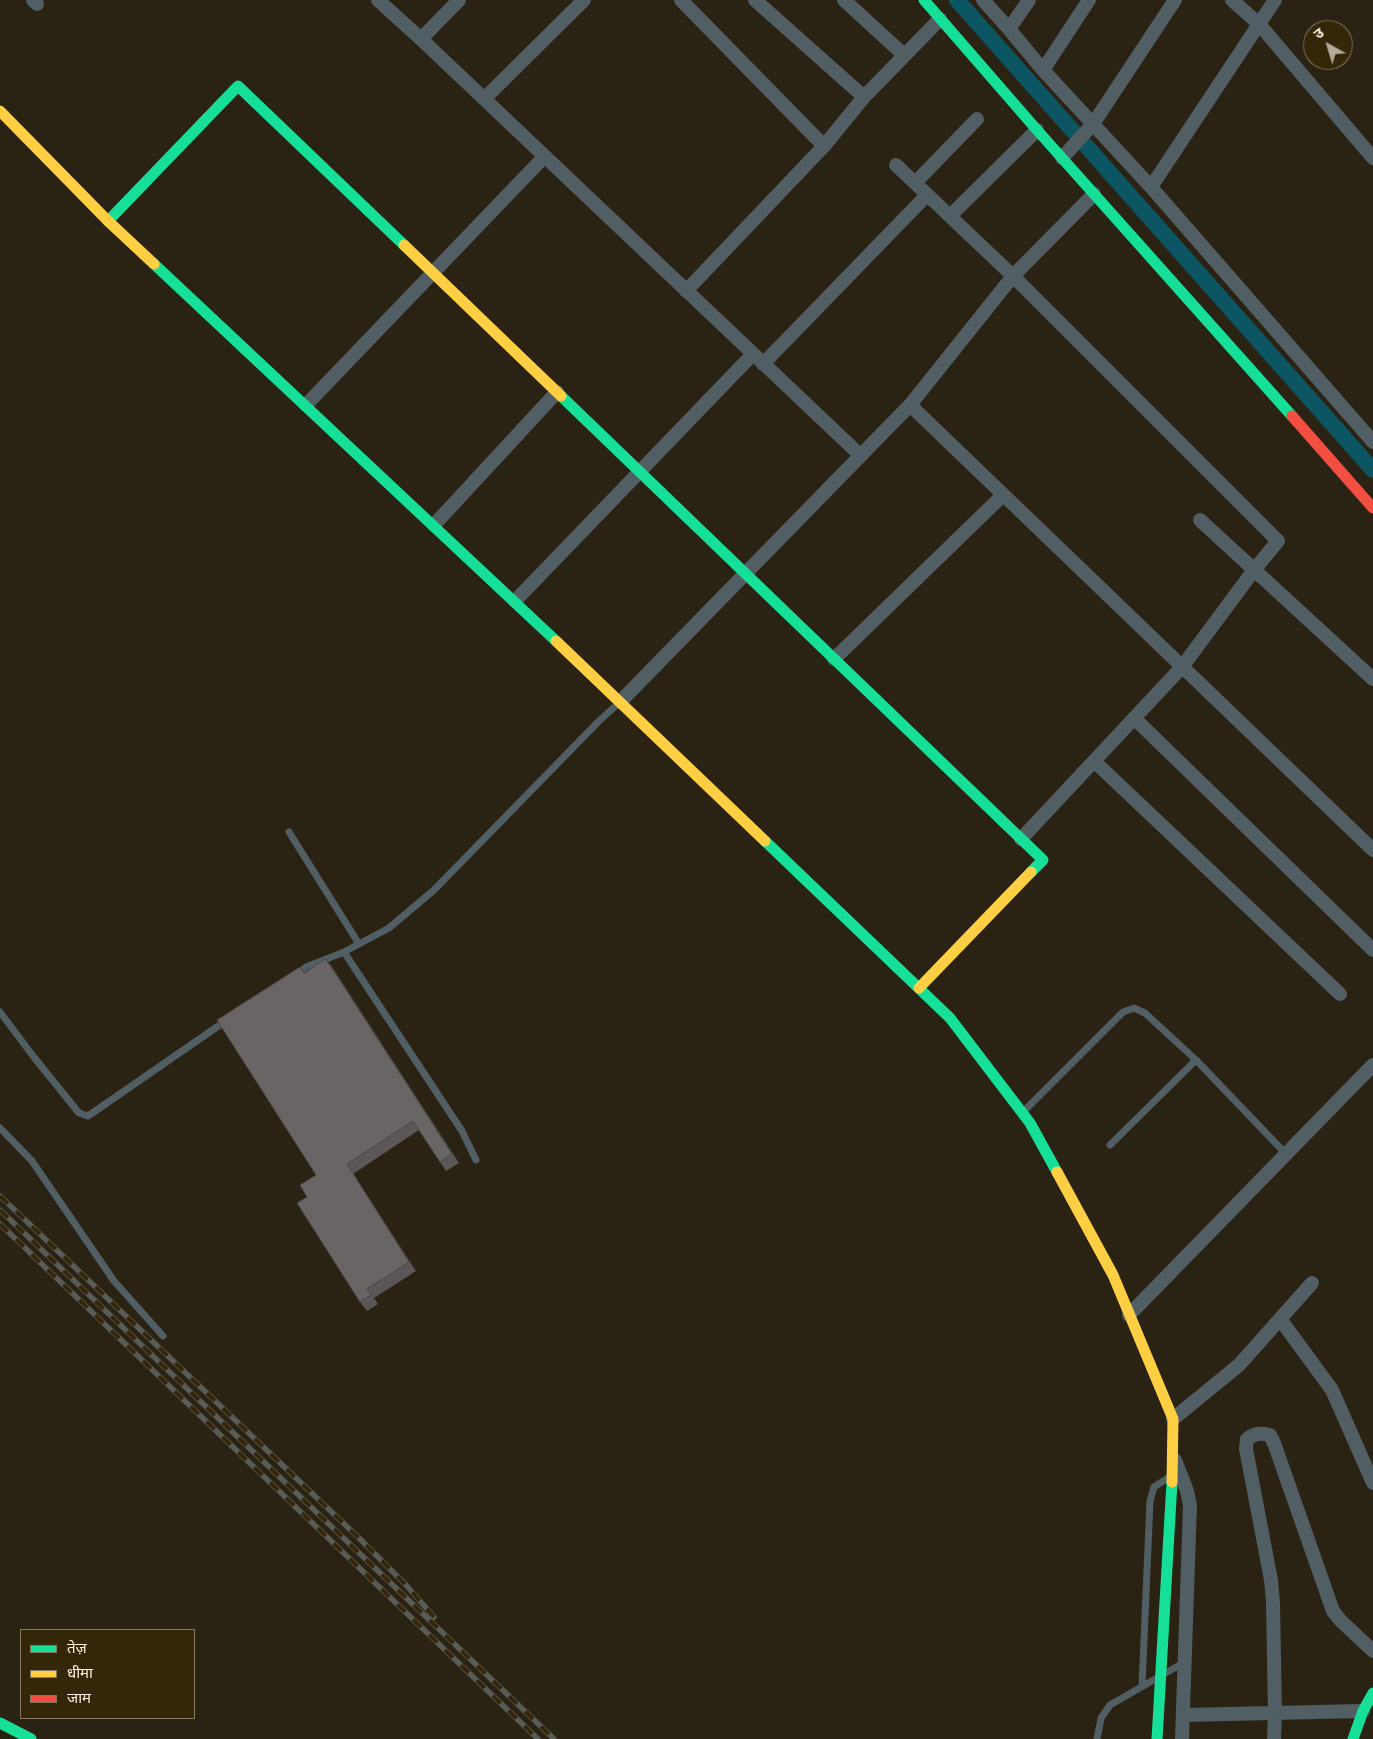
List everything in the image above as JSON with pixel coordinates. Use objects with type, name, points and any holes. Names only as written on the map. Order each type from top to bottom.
[{"type":"street","points":[[378,0],[860,456]]},
{"type":"street","points":[[421,39],[459,0]]},
{"type":"street","points":[[484,99],[584,0]]},
{"type":"street","points":[[680,0],[824,146]]},
{"type":"street","points":[[755,0],[864,98]]},
{"type":"street","points":[[844,0],[904,55]]},
{"type":"street","points":[[924,0],[1037,130],[1065,154],[1094,194],[1373,508]]},
{"type":"street","points":[[982,0],[1010,29],[1090,128],[1151,187],[1371,436]]},
{"type":"street","points":[[1010,29],[1029,0]]},
{"type":"street","points":[[1043,70],[1089,0]]},
{"type":"street","points":[[1065,154],[1090,128],[1175,0]]},
{"type":"street","points":[[1232,0],[1259,24],[1372,153]]},
{"type":"street","points":[[1151,187],[1275,0]]},
{"type":"street","points":[[686,291],[824,146],[864,98],[940,19]]},
{"type":"street","points":[[108,221],[238,86],[1043,860],[919,988]]},
{"type":"street","points":[[0,112],[108,221],[515,601],[950,1018],[1030,1122],[1113,1275],[1174,1419],[1172,1493],[1157,1739]]},
{"type":"street","points":[[915,183],[977,119]]},
{"type":"street","points":[[950,216],[1037,130]]},
{"type":"street","points":[[306,405],[544,157]]},
{"type":"street","points":[[896,165],[1013,276],[1278,541],[1254,570],[1182,667],[1021,839]]},
{"type":"street","points":[[620,702],[910,405],[1013,276],[1094,194]]},
{"type":"street","points":[[515,601],[639,472],[928,195]]},
{"type":"street","points":[[434,525],[557,392]]},
{"type":"street","points":[[910,405],[1373,850]]},
{"type":"street","points":[[834,659],[1002,495]]},
{"type":"street","points":[[1200,520],[1373,679]]},
{"type":"street","points":[[1134,718],[1373,950]]},
{"type":"street","points":[[1094,761],[1340,994]]},
{"type":"street","points":[[1129,1315],[1373,1065]]},
{"type":"street","points":[[1174,1419],[1239,1365],[1312,1283]]},
{"type":"street","points":[[1280,1319],[1332,1390],[1373,1483]]},
{"type":"street","points":[[1274,1739],[1273,1603],[1271,1580],[1246,1448],[1247,1439],[1254,1434],[1270,1435],[1274,1442],[1333,1611],[1373,1651]]},
{"type":"street","points":[[1173,1453],[1190,1505],[1182,1739]]},
{"type":"street","points":[[1353,1739],[1363,1711],[1373,1693]]},
{"type":"street","points":[[1183,1715],[1363,1711]]},
{"type":"street","points":[[0,1723],[31,1739]]},
{"type":"lane","points":[[288,980],[306,968],[344,952],[389,928],[434,890],[599,721],[620,702]]},
{"type":"lane","points":[[289,832],[359,944]]},
{"type":"lane","points":[[344,952],[462,1132],[476,1160]]},
{"type":"lane","points":[[1022,1113],[1123,1012],[1134,1008],[1145,1013],[1196,1060],[1286,1154]]},
{"type":"lane","points":[[0,1012],[79,1113],[88,1116],[236,1014]]},
{"type":"lane","points":[[1110,1145],[1196,1060]]},
{"type":"lane","points":[[0,1128],[32,1161],[114,1281],[163,1336]]},
{"type":"lane","points":[[1142,1686],[1150,1501],[1154,1487],[1172,1475]]},
{"type":"lane","points":[[1097,1739],[1102,1718],[1110,1705],[1185,1662]]},
{"type":"building","points":[[326,959],[452,1154],[440,1162],[413,1121],[347,1164],[409,1262],[367,1289],[371,1295],[360,1302],[297,1203],[307,1197],[300,1185],[316,1175],[217,1020],[300,967],[304,973]]},
{"type":"waterway","points":[[957,0],[1373,470]]},
{"type":"railway","points":[[0,1196],[360,1539],[406,1585],[434,1617]]},
{"type":"railway","points":[[0,1210],[554,1739]]},
{"type":"railway","points":[[0,1224],[538,1739]]},
{"type":"traffic: fast","points":[[924,0],[1292,416]]},
{"type":"traffic: fast","points":[[108,221],[238,86],[404,245]]},
{"type":"traffic: fast","points":[[154,264],[556,641]]},
{"type":"traffic: fast","points":[[561,396],[1043,860],[1031,872]]},
{"type":"traffic: fast","points":[[765,841],[950,1018],[1030,1123],[1057,1172]]},
{"type":"traffic: fast","points":[[1157,1739],[1172,1482]]},
{"type":"traffic: fast","points":[[1353,1739],[1363,1711],[1373,1693]]},
{"type":"traffic: fast","points":[[0,1723],[31,1739]]},
{"type":"traffic: slow","points":[[0,111],[108,221],[154,264]]},
{"type":"traffic: slow","points":[[404,245],[561,396]]},
{"type":"traffic: slow","points":[[556,641],[765,841]]},
{"type":"traffic: slow","points":[[919,988],[1031,872]]},
{"type":"traffic: slow","points":[[1057,1172],[1113,1275],[1173,1419],[1172,1482]]},
{"type":"traffic: jam","points":[[1292,416],[1373,508]]}]
